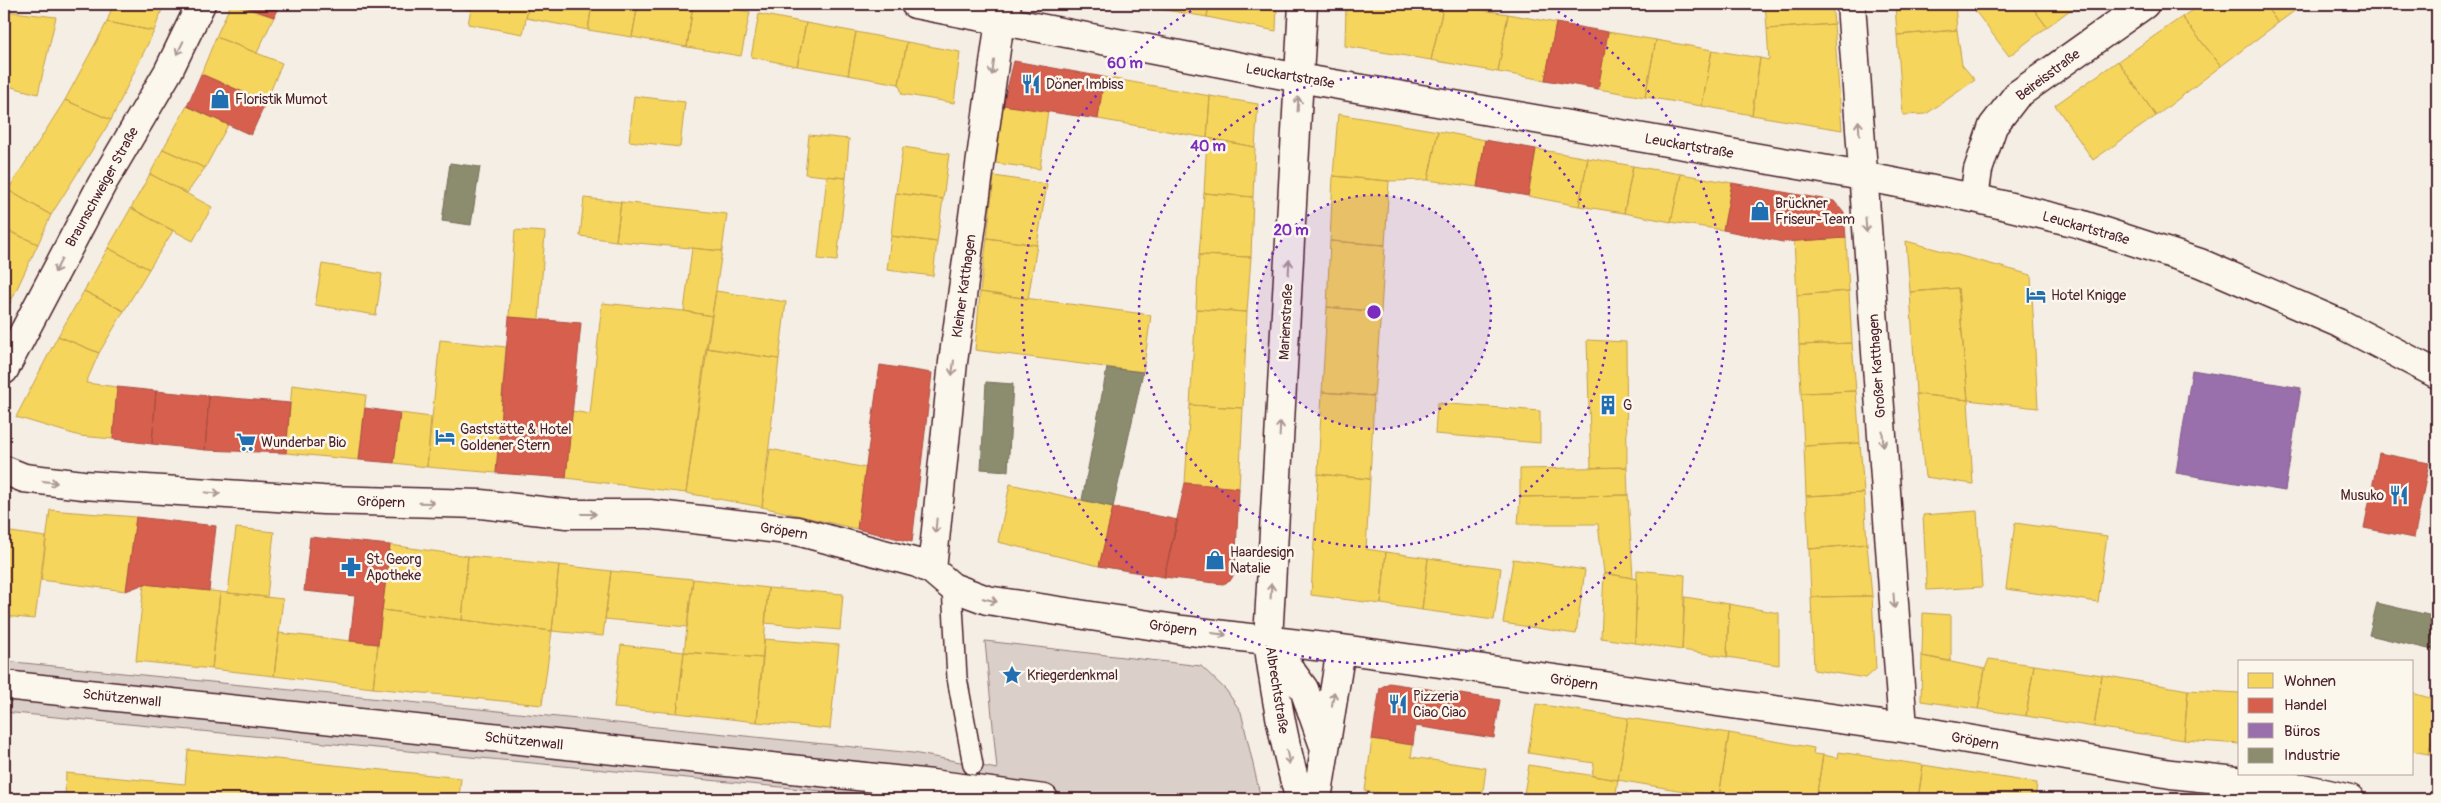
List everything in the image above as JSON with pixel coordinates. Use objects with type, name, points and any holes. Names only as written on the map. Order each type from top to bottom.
[{"type":"street","name":"Braunschweiger Straße","points":[[4,370],[102,184],[168,72],[201,4]]},
{"type":"street","name":"Leuckartstraße","points":[[915,4],[1004,12],[1299,78],[1862,176],[1974,198],[2077,224],[2200,262],[2339,323],[2437,374]]},
{"type":"street","name":"Marienstraße","points":[[1268,640],[1303,4]]},
{"type":"street","name":"Großer Katthagen","points":[[1851,4],[1903,728]]},
{"type":"street","name":"Beireisstraße","points":[[1974,198],[1978,170],[1993,126],[2017,95],[2145,4]]},
{"type":"street","name":"Kleiner Katthagen","points":[[942,578],[954,362],[1004,12]]},
{"type":"street","name":"Gröpern","points":[[4,470],[24,478],[84,485],[323,500],[481,504],[567,514],[650,514],[796,531],[917,564],[987,600],[1182,630],[1341,649],[1903,728],[2171,774],[2302,788],[2350,799]]},
{"type":"street","name":"Albrechtstraße","points":[[1268,640],[1304,689],[1325,748]]},
{"type":"street","name":"Albrechtstraße","points":[[1268,640],[1274,691],[1291,772],[1300,799]]},
{"type":"street","name":"Albrechtstraße","points":[[1317,799],[1341,649]]},
{"type":"street","name":"Schützenwall","points":[[4,685],[922,783],[1044,799]]},
{"type":"lane","points":[[942,578],[957,678],[973,765]]},
{"type":"shaded area","points":[[985,641],[1201,666],[1226,690],[1241,712],[1261,799],[905,799],[4,712],[4,661],[913,753],[997,769]]},
{"type":"building: Wohnen","points":[[113,4],[164,4],[154,31],[107,22]]},
{"type":"building: Wohnen","points":[[231,4],[274,17],[257,53],[216,37]]},
{"type":"building: Wohnen","points":[[436,4],[472,4],[471,10]]},
{"type":"building: Wohnen","points":[[472,4],[529,4],[523,34],[468,24]]},
{"type":"building: Wohnen","points":[[529,4],[592,4],[588,30],[526,18]]},
{"type":"building: Wohnen","points":[[592,4],[638,4],[632,37],[588,30]]},
{"type":"building: Wohnen","points":[[638,4],[693,4],[687,47],[632,37]]},
{"type":"building: Wohnen","points":[[693,4],[709,4],[750,12],[741,56],[687,47]]},
{"type":"building: Wohnen","points":[[1154,4],[1209,4],[1207,17],[1154,8]]},
{"type":"building: Wohnen","points":[[1209,4],[1277,4],[1276,31],[1207,17]]},
{"type":"building: Wohnen","points":[[1346,4],[1444,4],[1431,60],[1345,46]]},
{"type":"building: Wohnen","points":[[1444,4],[1508,14],[1498,72],[1431,60]]},
{"type":"building: Wohnen","points":[[1765,4],[1832,4],[1834,24],[1767,29]]},
{"type":"building: Wohnen","points":[[1895,4],[1955,4],[1957,30],[1897,35]]},
{"type":"building: Wohnen","points":[[1979,4],[2030,4],[2047,27],[2009,56],[1973,8]]},
{"type":"building: Wohnen","points":[[2030,4],[2078,4],[2047,27]]},
{"type":"building: Wohnen","points":[[2201,4],[2264,4],[2278,23],[2221,66],[2182,17]]},
{"type":"building: Wohnen","points":[[2264,4],[2304,4],[2278,23]]},
{"type":"building: Wohnen","points":[[4,11],[56,17],[38,94],[4,85]]},
{"type":"building: Wohnen","points":[[759,14],[806,23],[797,66],[751,57]]},
{"type":"building: Wohnen","points":[[1508,14],[1556,23],[1545,80],[1498,72]]},
{"type":"building: Wohnen","points":[[2182,17],[2221,66],[2156,116],[2118,61]]},
{"type":"building: Wohnen","points":[[107,22],[154,31],[111,120],[65,100]]},
{"type":"building: Wohnen","points":[[806,23],[856,32],[848,75],[797,66]]},
{"type":"building: Wohnen","points":[[1834,24],[1842,130],[1752,115],[1760,58],[1769,60],[1767,29]]},
{"type":"building: Wohnen","points":[[1957,30],[1962,65],[1975,80],[1926,114],[1903,115],[1897,35]]},
{"type":"building: Wohnen","points":[[856,32],[907,42],[899,84],[848,75]]},
{"type":"building: Wohnen","points":[[1608,32],[1656,40],[1645,97],[1598,89]]},
{"type":"building: Wohnen","points":[[216,37],[282,63],[266,102],[201,74]]},
{"type":"building: Wohnen","points":[[1656,40],[1712,50],[1702,106],[1645,97]]},
{"type":"building: Wohnen","points":[[907,42],[960,52],[954,103],[902,94],[899,84]]},
{"type":"building: Wohnen","points":[[1712,50],[1760,58],[1752,115],[1702,106]]},
{"type":"building: Wohnen","points":[[2118,61],[2156,116],[2093,160],[2055,105]]},
{"type":"building: Wohnen","points":[[1104,77],[1210,96],[1207,138],[1098,119]]},
{"type":"building: Wohnen","points":[[634,96],[685,102],[680,147],[629,141]]},
{"type":"building: Wohnen","points":[[1210,96],[1258,104],[1255,147],[1207,138]]},
{"type":"building: Wohnen","points":[[65,100],[111,120],[51,215],[8,190]]},
{"type":"building: Wohnen","points":[[1003,105],[1048,110],[1040,169],[995,163]]},
{"type":"building: Wohnen","points":[[187,106],[228,125],[205,168],[163,149]]},
{"type":"building: Wohnen","points":[[1338,114],[1438,131],[1428,180],[1389,181],[1333,176]]},
{"type":"building: Wohnen","points":[[1438,131],[1485,140],[1477,187],[1428,180]]},
{"type":"building: Wohnen","points":[[809,135],[849,139],[846,178],[805,174]]},
{"type":"building: Wohnen","points":[[1207,138],[1255,147],[1253,197],[1204,193]]},
{"type":"building: Wohnen","points":[[903,147],[949,154],[943,199],[896,193]]},
{"type":"building: Wohnen","points":[[163,149],[205,168],[187,193],[150,174]]},
{"type":"building: Wohnen","points":[[1536,149],[1588,158],[1579,206],[1528,196]]},
{"type":"building: Wohnen","points":[[1588,158],[1633,166],[1624,213],[1579,206]]},
{"type":"building: Wohnen","points":[[1633,166],[1681,174],[1671,222],[1624,213]]},
{"type":"building: Wohnen","points":[[150,174],[212,207],[193,241],[131,208]]},
{"type":"building: Wohnen","points":[[1681,174],[1732,183],[1723,230],[1671,222]]},
{"type":"building: Wohnen","points":[[827,176],[846,178],[837,261],[818,259]]},
{"type":"building: Wohnen","points":[[994,176],[1047,184],[1037,245],[987,238]]},
{"type":"building: Wohnen","points":[[1333,176],[1389,181],[1385,245],[1330,241]]},
{"type":"building: Wohnen","points":[[8,190],[51,215],[38,244],[4,229],[4,198]]},
{"type":"building: Wohnen","points":[[896,193],[943,199],[937,242],[891,236]]},
{"type":"building: Wohnen","points":[[1204,193],[1253,197],[1251,257],[1199,255]]},
{"type":"building: Wohnen","points":[[584,198],[621,202],[616,241],[580,236]]},
{"type":"building: Wohnen","points":[[621,202],[727,214],[722,251],[616,241]]},
{"type":"building: Wohnen","points":[[131,208],[173,231],[149,269],[108,248]]},
{"type":"building: Wohnen","points":[[4,229],[38,244],[12,299],[4,296]]},
{"type":"building: Wohnen","points":[[515,230],[545,232],[539,319],[509,317]]},
{"type":"building: Wohnen","points":[[891,236],[937,242],[933,276],[887,270]]},
{"type":"building: Wohnen","points":[[987,238],[1037,245],[1028,299],[980,292]]},
{"type":"building: Wohnen","points":[[1846,238],[1849,291],[1797,295],[1794,241]]},
{"type":"building: Wohnen","points":[[1330,241],[1385,245],[1381,312],[1327,307]]},
{"type":"building: Wohnen","points":[[1906,241],[2031,275],[2038,408],[1968,400],[1958,288],[1910,292]]},
{"type":"building: Wohnen","points":[[108,248],[149,269],[124,311],[84,291]]},
{"type":"building: Wohnen","points":[[692,248],[722,251],[712,316],[684,311]]},
{"type":"building: Wohnen","points":[[1199,255],[1251,257],[1247,312],[1196,309]]},
{"type":"building: Wohnen","points":[[322,264],[382,274],[376,315],[315,305]]},
{"type":"building: Wohnen","points":[[1958,288],[1968,400],[1916,394],[1910,292]]},
{"type":"building: Wohnen","points":[[84,291],[124,311],[99,353],[58,336]]},
{"type":"building: Wohnen","points":[[716,291],[786,302],[779,359],[706,348]]},
{"type":"building: Wohnen","points":[[1849,291],[1852,343],[1799,345],[1797,295]]},
{"type":"building: Wohnen","points":[[980,292],[1151,315],[1143,372],[975,350]]},
{"type":"building: Wohnen","points":[[4,296],[12,299],[4,317]]},
{"type":"building: Wohnen","points":[[602,303],[684,311],[712,316],[686,493],[566,478],[572,411],[590,414]]},
{"type":"building: Wohnen","points":[[1327,307],[1381,312],[1374,396],[1322,392]]},
{"type":"building: Wohnen","points":[[1196,309],[1247,312],[1243,408],[1190,405]]},
{"type":"building: Wohnen","points":[[58,336],[99,353],[86,383],[117,387],[113,439],[80,436],[16,417]]},
{"type":"building: Wohnen","points":[[440,340],[506,347],[496,473],[427,467]]},
{"type":"building: Wohnen","name":"G","points":[[1587,340],[1626,342],[1627,467],[1591,468]]},
{"type":"building: Wohnen","points":[[1852,343],[1856,391],[1801,393],[1799,345]]},
{"type":"building: Wohnen","points":[[706,348],[779,359],[762,507],[686,493]]},
{"type":"building: Wohnen","points":[[292,385],[366,395],[359,460],[286,453]]},
{"type":"building: Wohnen","points":[[1856,391],[1860,443],[1804,446],[1801,393]]},
{"type":"building: Wohnen","points":[[1322,392],[1374,396],[1370,479],[1318,474]]},
{"type":"building: Wohnen","points":[[1916,394],[1968,400],[1973,484],[1925,477]]},
{"type":"building: Wohnen","points":[[1437,403],[1540,411],[1540,443],[1435,434]]},
{"type":"building: Wohnen","points":[[1190,405],[1243,408],[1239,488],[1185,483]]},
{"type":"building: Wohnen","points":[[400,413],[431,417],[427,467],[394,463]]},
{"type":"building: Wohnen","points":[[1860,443],[1864,493],[1806,496],[1804,446]]},
{"type":"building: Wohnen","points":[[770,449],[866,468],[857,529],[762,507]]},
{"type":"building: Wohnen","points":[[1627,467],[1628,495],[1520,497],[1520,469]]},
{"type":"building: Wohnen","points":[[1318,474],[1370,479],[1366,549],[1386,552],[1381,604],[1311,595]]},
{"type":"building: Wohnen","points":[[1010,484],[1113,507],[1099,566],[998,542]]},
{"type":"building: Wohnen","points":[[1864,493],[1867,544],[1809,549],[1806,496]]},
{"type":"building: Wohnen","points":[[1628,495],[1633,578],[1604,573],[1598,524],[1518,524],[1520,497]]},
{"type":"building: Wohnen","points":[[50,510],[136,517],[126,591],[41,580]]},
{"type":"building: Wohnen","points":[[1977,511],[1982,587],[1927,590],[1923,515]]},
{"type":"building: Wohnen","points":[[2015,523],[2107,536],[2098,602],[2006,589]]},
{"type":"building: Wohnen","points":[[236,528],[274,532],[267,597],[228,593]]},
{"type":"building: Wohnen","points":[[4,531],[46,537],[35,619],[4,616]]},
{"type":"building: Wohnen","points":[[1867,544],[1872,596],[1811,597],[1809,549]]},
{"type":"building: Wohnen","points":[[390,545],[468,556],[462,620],[382,610]]},
{"type":"building: Wohnen","points":[[1386,552],[1428,558],[1422,610],[1381,604]]},
{"type":"building: Wohnen","points":[[468,556],[559,565],[552,631],[462,620]]},
{"type":"building: Wohnen","points":[[1428,558],[1501,568],[1494,620],[1422,610]]},
{"type":"building: Wohnen","points":[[1513,559],[1585,570],[1576,634],[1503,623]]},
{"type":"building: Wohnen","points":[[559,565],[611,571],[603,636],[552,631]]},
{"type":"building: Wohnen","points":[[1637,570],[1685,575],[1682,650],[1635,643]]},
{"type":"building: Wohnen","points":[[611,571],[693,579],[687,627],[605,619]]},
{"type":"building: Wohnen","points":[[1604,573],[1637,579],[1635,643],[1601,638]]},
{"type":"building: Wohnen","points":[[693,579],[768,588],[763,658],[684,652]]},
{"type":"building: Wohnen","points":[[144,584],[220,592],[212,669],[136,661]]},
{"type":"building: Wohnen","points":[[768,588],[843,594],[840,630],[765,623]]},
{"type":"building: Wohnen","points":[[220,592],[283,599],[274,676],[212,669]]},
{"type":"building: Wohnen","points":[[1872,596],[1876,669],[1866,678],[1814,670],[1811,597]]},
{"type":"building: Wohnen","points":[[1685,597],[1729,604],[1727,657],[1682,650]]},
{"type":"building: Wohnen","points":[[1729,604],[1779,613],[1779,665],[1727,657]]},
{"type":"building: Wohnen","points":[[382,610],[552,631],[542,705],[373,688]]},
{"type":"building: Wohnen","points":[[1923,613],[1951,615],[1951,661],[1922,656]]},
{"type":"building: Wohnen","points":[[279,633],[378,644],[373,688],[274,676]]},
{"type":"building: Wohnen","points":[[764,639],[839,645],[830,729],[757,722]]},
{"type":"building: Wohnen","points":[[621,645],[684,652],[677,713],[614,708]]},
{"type":"building: Wohnen","points":[[684,652],[763,658],[757,722],[677,713]]},
{"type":"building: Wohnen","points":[[1922,656],[1985,669],[1978,709],[1921,701]]},
{"type":"building: Wohnen","points":[[1989,659],[2034,665],[2026,716],[1978,709],[1985,669]]},
{"type":"building: Wohnen","points":[[2034,665],[2102,675],[2094,727],[2026,716]]},
{"type":"building: Wohnen","points":[[2102,675],[2188,690],[2184,740],[2094,727]]},
{"type":"building: Wohnen","points":[[2188,690],[2238,693],[2238,744],[2184,740]]},
{"type":"building: Wohnen","points":[[2414,694],[2437,700],[2437,724],[2428,754],[2414,751]]},
{"type":"building: Wohnen","points":[[1536,704],[1628,718],[1618,780],[1592,776],[1594,763],[1528,753]]},
{"type":"building: Wohnen","points":[[1628,718],[1729,733],[1719,797],[1618,780]]},
{"type":"building: Wohnen","points":[[2437,724],[2437,756],[2428,754]]},
{"type":"building: Wohnen","points":[[1729,733],[1814,748],[1813,754],[1823,755],[1816,799],[1730,799],[1719,797]]},
{"type":"building: Wohnen","points":[[1372,739],[1413,745],[1411,757],[1486,768],[1482,799],[1418,799],[1365,791]]},
{"type":"building: Wohnen","points":[[188,750],[461,778],[459,799],[65,799],[66,773],[185,784]]},
{"type":"building: Wohnen","points":[[1839,752],[1923,765],[1918,799],[1816,799],[1823,755],[1838,758]]},
{"type":"building: Wohnen","points":[[1529,765],[1618,780],[1615,799],[1523,799]]},
{"type":"building: Wohnen","points":[[1923,765],[2037,783],[2035,799],[1918,799]]},
{"type":"building: Handel","points":[[237,4],[280,4],[274,17]]},
{"type":"building: Handel","points":[[1556,23],[1608,32],[1598,89],[1545,80]]},
{"type":"building: Handel","points":[[1014,61],[1104,77],[1098,119],[1003,105]]},
{"type":"building: Handel","points":[[201,74],[266,102],[251,135],[187,106]]},
{"type":"building: Handel","points":[[1485,140],[1536,149],[1528,196],[1477,187]]},
{"type":"building: Handel","points":[[1732,183],[1834,201],[1844,213],[1846,238],[1783,242],[1723,230]]},
{"type":"building: Handel","points":[[509,317],[581,323],[566,478],[496,473]]},
{"type":"building: Handel","points":[[880,365],[932,373],[912,542],[857,529]]},
{"type":"building: Handel","points":[[117,387],[156,391],[152,444],[113,439]]},
{"type":"building: Handel","points":[[156,391],[209,396],[205,450],[152,444]]},
{"type":"building: Handel","points":[[209,396],[290,403],[286,453],[205,450]]},
{"type":"building: Handel","points":[[365,408],[400,413],[394,463],[359,460]]},
{"type":"building: Handel","points":[[2379,453],[2429,463],[2414,538],[2364,528]]},
{"type":"building: Handel","points":[[1185,483],[1239,488],[1235,573],[1230,581],[1223,584],[1164,577]]},
{"type":"building: Handel","points":[[1113,507],[1178,520],[1164,577],[1099,566]]},
{"type":"building: Handel","points":[[136,517],[216,526],[209,591],[144,584],[126,591]]},
{"type":"building: Handel","points":[[310,537],[390,545],[378,644],[350,641],[355,596],[304,591]]},
{"type":"building: Handel","points":[[1389,683],[1500,700],[1494,738],[1415,726],[1413,745],[1372,739],[1380,688]]},
{"type":"building: Büros","points":[[2192,370],[2301,388],[2285,491],[2176,473]]},
{"type":"building: Industrie","points":[[450,163],[480,167],[471,225],[442,221]]},
{"type":"building: Industrie","points":[[1107,368],[1143,372],[1113,507],[1082,500]]},
{"type":"building: Industrie","points":[[986,382],[1013,384],[1008,471],[981,469]]},
{"type":"building: Industrie","points":[[2377,603],[2437,617],[2437,651],[2369,635]]},
{"type":"place","name":"Döner Imbiss","points":[[1031,84]]},
{"type":"place","name":"Floristik Mumot","points":[[220,99]]},
{"type":"place","name":"Brückner Friseur-Team","points":[[1760,211]]},
{"type":"place","name":"Hotel Knigge","points":[[2036,295]]},
{"type":"place","name":"G","points":[[1608,405]]},
{"type":"place","name":"Gaststätte & Hotel Goldener Stern","points":[[445,437]]},
{"type":"place","name":"Wunderbar Bio","points":[[246,442]]},
{"type":"place","name":"Musuko","points":[[2399,495]]},
{"type":"place","name":"Haardesign Natalie","points":[[1215,560]]},
{"type":"place","name":"St. Georg Apotheke","points":[[351,567]]},
{"type":"place","name":"Kriegerdenkmal","points":[[1012,675]]},
{"type":"place","name":"Pizzeria Ciao Ciao","points":[[1398,704]]}]
